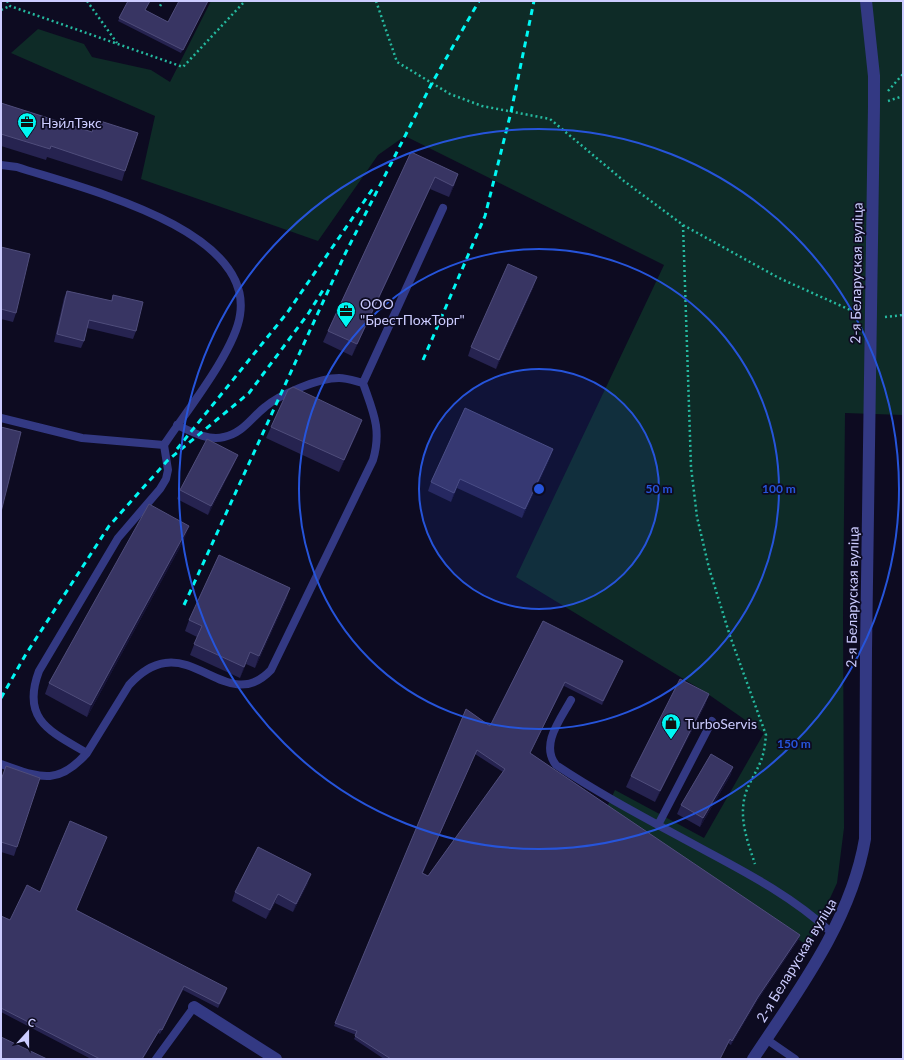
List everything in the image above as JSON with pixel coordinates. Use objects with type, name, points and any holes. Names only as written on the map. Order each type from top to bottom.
[{"type":"street","name":"2-я Беларуская вуліца","points":[[753,1059],[832,933],[852,891],[861,864],[865,839],[870,319],[874,106],[874,76],[866,1]]},
{"type":"street","points":[[194,1007],[276,1059]]},
{"type":"lane","points":[[1,165],[17,167],[131,205],[154,215],[204,244],[232,272],[238,286],[241,301],[240,316],[236,331],[219,363],[164,445],[168,470],[163,484],[130,523],[108,554],[39,671],[34,684],[32,701],[38,717],[49,730],[87,753]]},
{"type":"lane","points":[[1,764],[42,776],[55,776],[70,770],[87,753],[129,684],[147,669],[165,663],[174,662],[216,678],[239,684],[258,681],[271,670],[373,460],[377,446],[378,432],[376,420],[363,383],[443,208]]},
{"type":"lane","points":[[177,425],[205,436],[223,438],[247,426],[271,402],[286,394],[313,384],[338,378],[363,383]]},
{"type":"lane","points":[[1,418],[82,438],[164,445]]},
{"type":"lane","points":[[571,700],[549,744],[551,759],[556,765],[610,800],[760,880],[799,905],[832,933]]},
{"type":"lane","points":[[658,825],[712,721]]},
{"type":"lane","points":[[156,1059],[194,1007]]},
{"type":"lane","points":[[766,1039],[795,1059]]},
{"type":"path","points":[[7,1],[10,6],[183,67],[245,1]]},
{"type":"path","points":[[87,1],[118,44]]},
{"type":"path","points":[[160,6],[163,1]]},
{"type":"path","points":[[376,1],[397,62],[450,94],[482,106],[550,119],[624,181],[683,225],[779,278],[870,319]]},
{"type":"path","points":[[1,10],[10,6]]},
{"type":"path","points":[[683,225],[691,467],[697,517],[709,568],[730,636],[766,735],[765,749],[761,762],[744,799],[743,814],[745,833],[760,880]]},
{"type":"green space","points":[[211,1],[903,1],[903,415],[845,413],[843,615],[844,828],[837,883],[808,946],[606,809],[615,790],[704,838],[764,733],[705,692],[516,577],[664,265],[405,136],[378,155],[318,241],[141,179],[155,116],[11,53],[38,29],[84,44],[92,57],[151,70],[170,82]]},
{"type":"building","points":[[128,1],[150,1],[145,10],[168,22],[179,1],[208,1],[183,50],[119,18]]},
{"type":"building","points":[[1,103],[92,132],[97,120],[138,133],[125,171],[51,146],[50,149],[1,134]]},
{"type":"building","points":[[411,152],[458,174],[453,186],[435,177],[357,344],[328,331]]},
{"type":"building","points":[[1,247],[30,254],[16,313],[1,309]]},
{"type":"building","points":[[508,264],[537,277],[499,360],[471,347]]},
{"type":"building","points":[[67,291],[112,301],[113,295],[143,302],[136,331],[89,320],[84,341],[57,334]]},
{"type":"building","points":[[293,387],[362,420],[344,460],[271,427],[288,390]]},
{"type":"building","points":[[465,408],[553,449],[525,509],[460,479],[454,493],[431,482]]},
{"type":"building","points":[[1,427],[21,432],[1,512]]},
{"type":"building","points":[[207,439],[238,455],[211,506],[180,490]]},
{"type":"building","points":[[149,504],[189,526],[91,705],[49,683]]},
{"type":"building","points":[[219,555],[290,588],[259,656],[250,652],[244,667],[194,644],[202,626],[189,620]]},
{"type":"building","points":[[543,621],[623,661],[603,701],[565,682],[530,753],[800,935],[758,997],[732,1041],[730,1039],[720,1059],[391,1059],[355,1036],[357,1031],[335,1023],[466,709],[490,726]],"holes":[[[477,750],[505,769],[428,876],[422,873]]]},
{"type":"building","points":[[680,679],[709,694],[660,791],[631,776]]},
{"type":"building","points":[[711,754],[733,767],[703,818],[681,805]]},
{"type":"building","points":[[6,766],[40,778],[17,847],[1,842],[1,780]]},
{"type":"building","points":[[70,821],[107,837],[76,910],[227,988],[219,1004],[184,986],[162,1030],[160,1029],[142,1059],[100,1059],[1,1008],[1,916],[10,920],[27,885],[40,892]]},
{"type":"building","points":[[258,847],[311,874],[296,904],[278,894],[270,910],[235,892]]},
{"type":"building","points":[[1,1037],[47,1059],[1,1059]]},
{"type":"railway","points":[[184,605],[345,254],[432,83],[479,1]]},
{"type":"railway","points":[[423,360],[485,216],[511,112],[534,1]]},
{"type":"railway","points":[[177,449],[287,313],[374,187]]},
{"type":"railway","points":[[1,698],[26,654],[109,526],[167,461],[249,393],[308,314],[325,287]]},
{"type":"place","name":"НэйлТэкс","points":[[27,139]]},
{"type":"place","name":"ООО \"БрестПожТорг\"","points":[[346,328]]},
{"type":"place","name":"TurboServis","points":[[671,740]]}]
